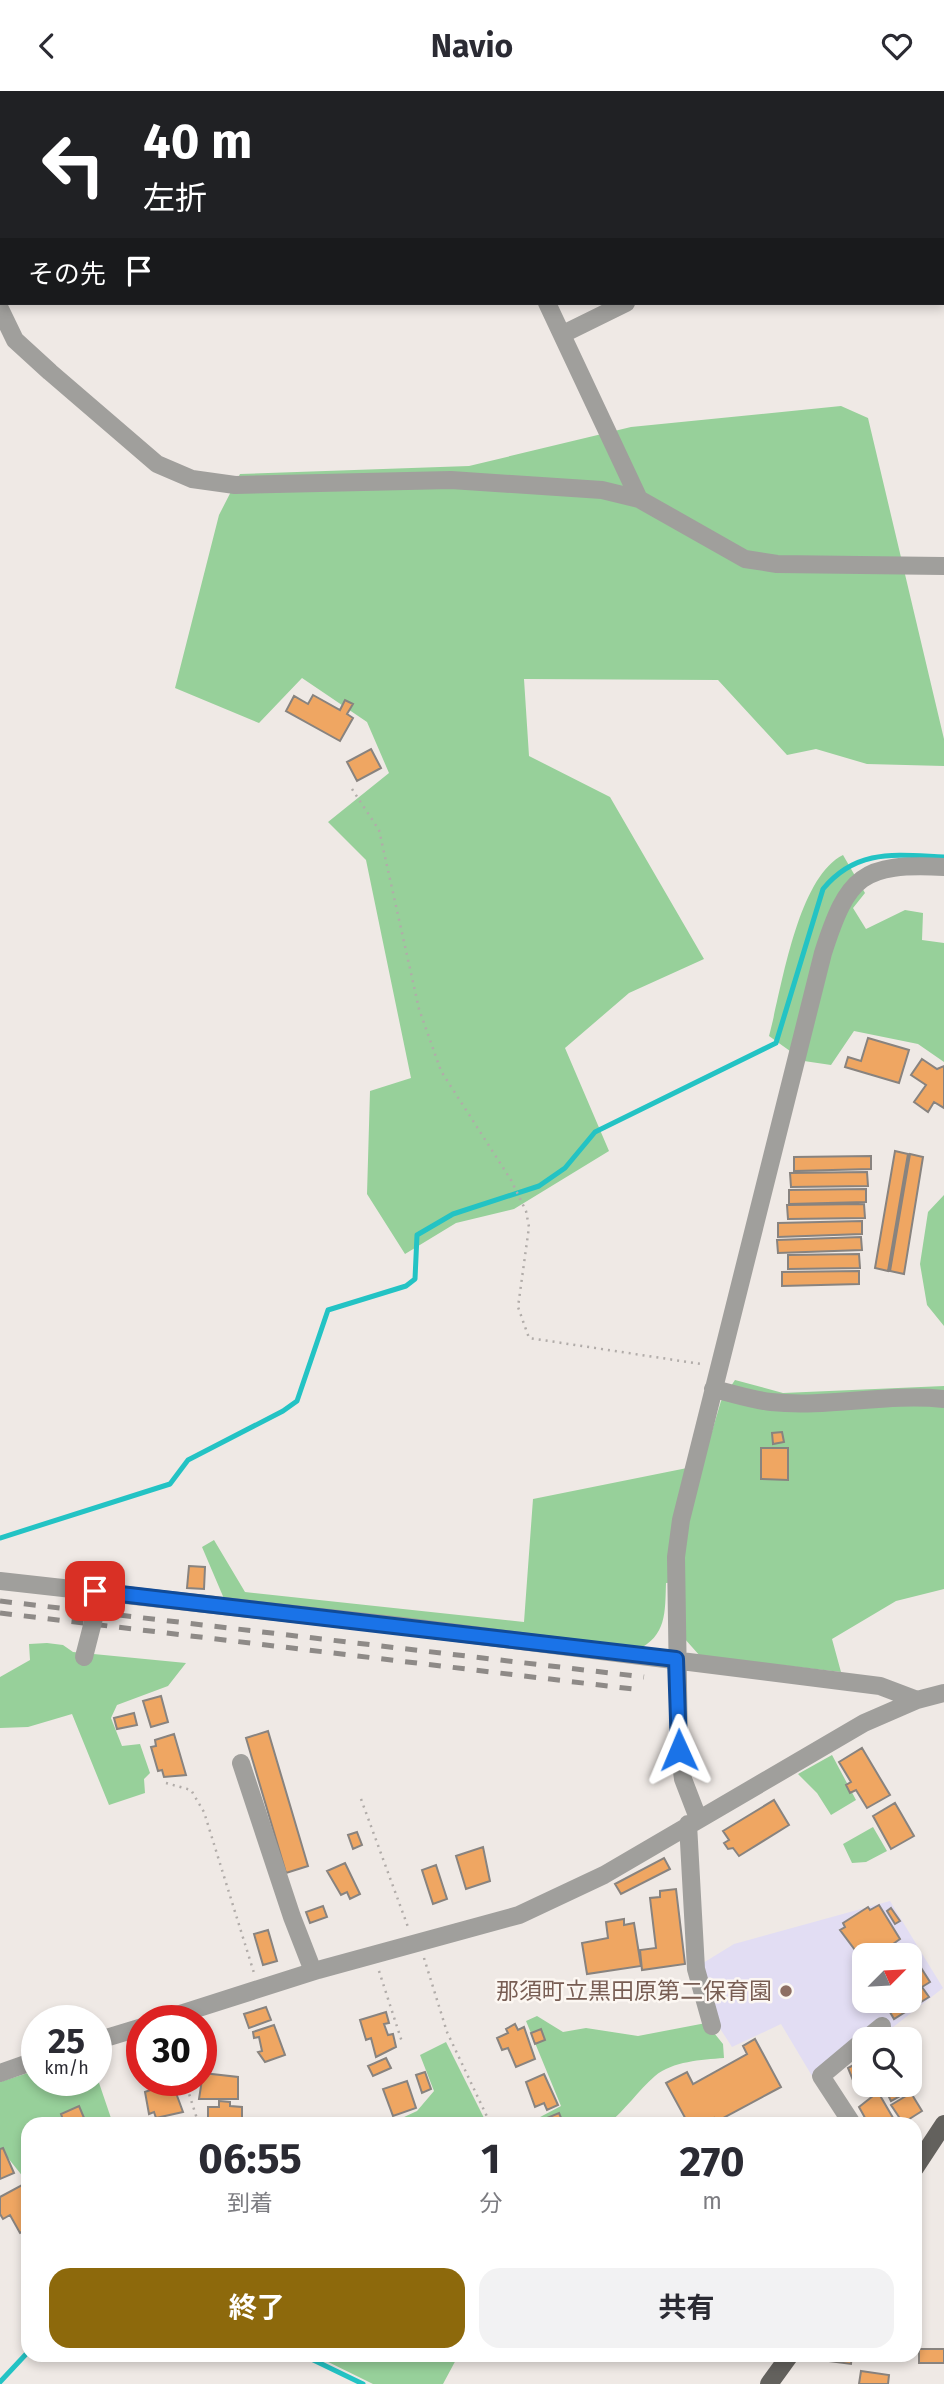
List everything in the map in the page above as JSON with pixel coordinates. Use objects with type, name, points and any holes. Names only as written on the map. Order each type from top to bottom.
[{"type":"main road","points":[[922,2157],[944,2124]]},
{"type":"main road","points":[[769,2384],[785,2362]]},
{"type":"street","points":[[548,305],[639,499]]},
{"type":"street","points":[[563,334],[622,305]]},
{"type":"street","points":[[0,309],[15,340],[50,372],[157,464],[192,479],[235,485],[451,480],[602,490],[639,499],[745,559],[776,563],[944,566]]},
{"type":"street","points":[[712,2026],[696,1969],[693,1821],[679,1750],[676,1557],[681,1520],[835,916],[845,893],[862,879],[883,868],[944,867]]},
{"type":"street","points":[[713,1389],[770,1402],[814,1403],[885,1397],[944,1399]]},
{"type":"street","points":[[84,1657],[106,1571]]},
{"type":"street","points":[[0,1581],[676,1659],[880,1686],[917,1700]]},
{"type":"street","points":[[207,2005],[313,1971],[520,1915],[604,1875],[864,1723],[917,1700],[944,1693]]},
{"type":"street","points":[[241,1763],[292,1917],[313,1971]]},
{"type":"street","points":[[848,2117],[821,2076],[852,2051]]},
{"type":"street","points":[[0,2073],[21,2066]]},
{"type":"path","points":[[352,789],[379,830],[419,1009],[441,1071],[511,1180],[526,1211],[529,1227],[518,1307],[528,1338],[719,1367]]},
{"type":"path","points":[[166,1783],[191,1790],[198,1798],[260,1988]]},
{"type":"path","points":[[361,1799],[417,1943],[447,2032],[487,2117]]},
{"type":"path","points":[[373,1954],[402,2042]]},
{"type":"path","points":[[190,2096],[196,2117]]},
{"type":"shaded area","name":"那須町立黒田原第二保育園","points":[[890,1901],[916,1943],[852,1943],[852,2013],[911,2013],[893,2027],[852,2027],[852,2059],[818,2086],[781,2024],[732,2047],[719,2027],[703,1963],[734,1944]]},
{"type":"shaded area","name":"那須町立黒田原第二保育園","points":[[922,1954],[943,1988],[922,2004]]},
{"type":"green space","points":[[841,406],[868,418],[944,739],[944,766],[867,764],[816,749],[787,755],[718,680],[524,679],[529,756],[610,797],[704,959],[629,993],[565,1048],[609,1151],[514,1209],[456,1223],[405,1254],[367,1194],[370,1091],[411,1078],[366,860],[328,822],[389,773],[367,722],[302,678],[259,723],[175,688],[219,515],[240,474],[469,466],[631,427]]},
{"type":"green space","points":[[843,855],[865,893],[853,908],[866,929],[905,910],[923,913],[922,940],[944,943],[944,1062],[918,1044],[854,1031],[831,1065],[804,1061],[769,1036],[786,964],[803,910],[827,867]]},
{"type":"green space","points":[[944,1195],[944,1326],[927,1305],[920,1264],[928,1212]]},
{"type":"green space","points":[[735,1380],[783,1393],[944,1386],[944,1589],[896,1601],[832,1639],[841,1672],[700,1656],[684,1638],[683,1582],[666,1583],[664,1613],[659,1630],[654,1638],[637,1650],[225,1601],[202,1547],[214,1540],[245,1592],[524,1622],[533,1499],[702,1465],[721,1401]]},
{"type":"green space","points":[[29,1644],[63,1645],[73,1652],[186,1663],[168,1686],[117,1705],[111,1718],[122,1746],[140,1744],[150,1773],[144,1779],[145,1793],[109,1805],[72,1714],[28,1727],[0,1728],[0,1677],[30,1660]]},
{"type":"green space","points":[[832,1755],[856,1800],[831,1815],[817,1793],[798,1774]]},
{"type":"green space","points":[[873,1827],[887,1851],[866,1862],[852,1863],[843,1844]]},
{"type":"green space","points":[[537,2016],[563,2032],[586,2028],[638,2036],[706,2023],[723,2044],[724,2058],[688,2062],[662,2071],[616,2117],[540,2117],[561,2106],[526,2021]]},
{"type":"green space","points":[[446,2042],[484,2117],[404,2117],[417,2111],[434,2091],[420,2055]]},
{"type":"green space","points":[[21,2075],[21,2096],[103,2096],[111,2117],[21,2117],[21,2174],[0,2148],[0,2082]]},
{"type":"green space","points":[[328,2362],[455,2362],[443,2384],[373,2384]]},
{"type":"building","points":[[313,695],[340,710],[345,700],[353,704],[347,714],[353,718],[340,741],[286,711],[294,696],[308,704]]},
{"type":"building","points":[[371,749],[381,768],[357,781],[347,762]]},
{"type":"building","points":[[868,1038],[909,1050],[899,1083],[845,1067],[848,1057],[861,1061]]},
{"type":"building","points":[[922,1059],[937,1069],[944,1066],[944,1108],[934,1102],[928,1112],[914,1102],[926,1085],[911,1075]]},
{"type":"building","points":[[895,1151],[908,1154],[888,1271],[875,1268]]},
{"type":"building","points":[[910,1154],[923,1157],[904,1274],[890,1271]]},
{"type":"building","points":[[871,1156],[871,1169],[794,1171],[794,1157]]},
{"type":"building","points":[[867,1172],[868,1186],[791,1187],[790,1173]]},
{"type":"building","points":[[866,1189],[866,1202],[789,1204],[789,1190]]},
{"type":"building","points":[[864,1204],[865,1218],[788,1219],[787,1205]]},
{"type":"building","points":[[862,1221],[862,1234],[778,1237],[778,1223]]},
{"type":"building","points":[[861,1237],[862,1250],[778,1253],[777,1240]]},
{"type":"building","points":[[859,1254],[860,1268],[788,1269],[788,1255]]},
{"type":"building","points":[[859,1271],[859,1284],[782,1286],[782,1272]]},
{"type":"building","points":[[782,1432],[784,1442],[773,1444],[772,1433]]},
{"type":"building","points":[[761,1448],[788,1448],[788,1480],[761,1479]]},
{"type":"building","points":[[189,1566],[205,1567],[204,1589],[187,1588]]},
{"type":"building","points":[[161,1696],[168,1722],[151,1727],[143,1701]]},
{"type":"building","points":[[134,1713],[137,1725],[117,1729],[114,1718]]},
{"type":"building","points":[[268,1731],[308,1866],[286,1873],[246,1738]]},
{"type":"building","points":[[174,1734],[186,1775],[164,1777],[162,1770],[158,1771],[151,1747],[156,1746],[155,1740]]},
{"type":"building","points":[[862,1748],[890,1795],[867,1808],[856,1790],[850,1793],[846,1785],[851,1782],[839,1762]]},
{"type":"building","points":[[774,1800],[789,1825],[739,1856],[733,1848],[728,1849],[724,1843],[729,1840],[723,1831]]},
{"type":"building","points":[[895,1803],[914,1836],[891,1849],[873,1816]]},
{"type":"building","points":[[357,1832],[362,1845],[353,1849],[348,1835]]},
{"type":"building","points":[[483,1847],[490,1881],[466,1889],[456,1856]]},
{"type":"building","points":[[664,1858],[670,1869],[621,1894],[615,1884]]},
{"type":"building","points":[[345,1863],[360,1894],[350,1899],[347,1892],[341,1895],[327,1871]]},
{"type":"building","points":[[436,1865],[447,1899],[433,1904],[422,1870]]},
{"type":"building","points":[[676,1889],[685,1964],[642,1970],[640,1950],[656,1948],[650,1898],[660,1897],[660,1891]]},
{"type":"building","points":[[879,1905],[900,1939],[894,1943],[852,1943],[852,1946],[840,1930],[845,1927],[843,1923],[868,1907],[870,1910]]},
{"type":"building","points":[[323,1906],[327,1917],[310,1923],[306,1912]]},
{"type":"building","points":[[891,1908],[900,1921],[895,1924],[887,1911]]},
{"type":"building","points":[[624,1919],[624,1925],[634,1923],[641,1966],[587,1974],[582,1943],[608,1938],[606,1922]]},
{"type":"building","points":[[268,1930],[277,1961],[263,1965],[254,1934]]},
{"type":"building","points":[[922,1969],[930,1982],[922,1987]]},
{"type":"building","points":[[922,1987],[929,1997],[922,2001]]},
{"type":"building","points":[[266,2007],[271,2020],[249,2028],[244,2014]]},
{"type":"building","points":[[386,2012],[389,2023],[384,2024],[388,2035],[393,2034],[396,2047],[376,2057],[371,2038],[366,2040],[360,2020]]},
{"type":"building","points":[[891,2013],[904,2013],[894,2019]]},
{"type":"building","points":[[515,2024],[518,2030],[524,2027],[535,2059],[516,2067],[508,2048],[502,2050],[497,2038],[508,2033],[506,2029]]},
{"type":"building","points":[[274,2025],[285,2055],[265,2062],[258,2052],[262,2051],[259,2037],[254,2038],[253,2032]]},
{"type":"building","points":[[541,2029],[545,2040],[535,2044],[531,2033]]},
{"type":"building","points":[[755,2039],[781,2087],[725,2117],[685,2117],[666,2083],[687,2072],[693,2084],[747,2054],[743,2046]]},
{"type":"building","points":[[386,2058],[391,2068],[373,2076],[368,2066]]},
{"type":"building","points":[[425,2072],[431,2089],[422,2093],[416,2075]]},
{"type":"building","points":[[544,2074],[558,2105],[547,2110],[544,2103],[535,2107],[526,2082]]},
{"type":"building","points":[[217,2075],[238,2077],[238,2099],[199,2099],[199,2096],[217,2096]]},
{"type":"building","points":[[407,2081],[416,2108],[393,2116],[383,2089]]},
{"type":"building","points":[[146,2096],[177,2096],[183,2112],[160,2117],[156,2117],[154,2112],[149,2114]]},
{"type":"building","points":[[872,2097],[881,2097],[893,2117],[865,2117],[859,2107]]},
{"type":"building","points":[[904,2097],[913,2097],[922,2111],[912,2117],[899,2117],[891,2105]]},
{"type":"building","points":[[219,2101],[242,2107],[242,2117],[208,2117],[208,2107],[219,2107]]},
{"type":"building","points":[[79,2106],[84,2117],[62,2117],[61,2114]]},
{"type":"building","points":[[3,2148],[14,2173],[0,2179],[0,2149]]},
{"type":"building","points":[[21,2186],[21,2232],[10,2215],[3,2219],[0,2214],[0,2197]]},
{"type":"building","points":[[922,2349],[944,2349],[944,2363],[919,2363],[922,2362]]},
{"type":"building","points":[[861,2371],[889,2375],[888,2384],[859,2384]]},
{"type":"waterway","points":[[0,1538],[170,1484],[188,1460],[283,1411],[297,1401],[328,1310],[406,1286],[415,1279],[417,1235],[453,1214],[539,1186],[565,1168],[595,1132],[776,1043],[823,889],[836,876],[850,866],[878,857],[944,857]]},
{"type":"waterway","points":[[0,2382],[21,2360]]},
{"type":"waterway","points":[[317,2362],[363,2384]]},
{"type":"railway","points":[[0,1601],[644,1677]]},
{"type":"railway","points":[[0,1613],[641,1690]]},
{"type":"place","name":"那須町立黒田原第二保育園","points":[[786,1991]]},
{"type":"route","points":[[95,1591],[676,1659],[679,1750]]}]
